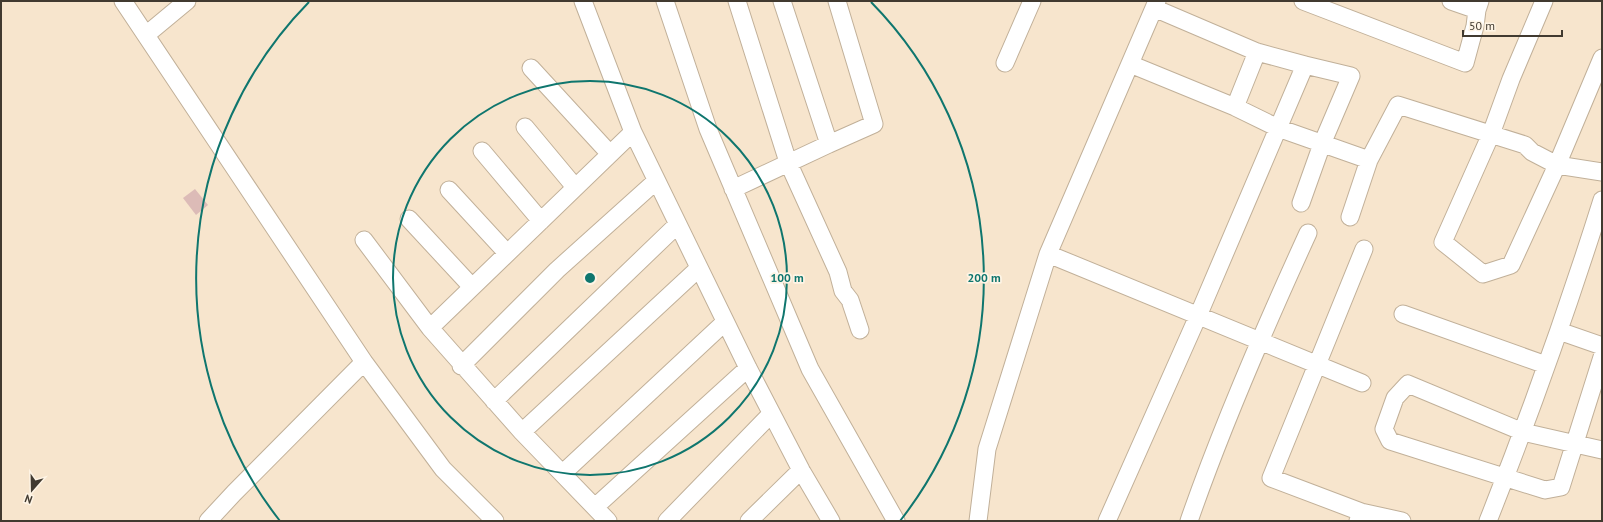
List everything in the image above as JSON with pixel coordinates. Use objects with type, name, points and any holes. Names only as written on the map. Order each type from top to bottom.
[{"type":"street","points":[[123,1],[364,362],[443,469],[495,521]]},
{"type":"street","points":[[146,35],[187,1]]},
{"type":"street","points":[[583,1],[633,132],[677,225],[771,414],[827,519]]},
{"type":"street","points":[[665,1],[708,130],[810,369],[896,521]]},
{"type":"street","points":[[737,1],[788,162],[838,272],[843,291],[850,300],[860,330]]},
{"type":"street","points":[[782,1],[829,144]]},
{"type":"street","points":[[733,189],[788,162],[874,124],[837,1]]},
{"type":"street","points":[[1005,63],[1032,1]]},
{"type":"street","points":[[1303,1],[1465,63],[1479,6],[1452,1]]},
{"type":"street","points":[[1544,1],[1511,79],[1491,134],[1443,242],[1483,274],[1511,265],[1558,165],[1602,58]]},
{"type":"street","points":[[983,520],[987,450],[1048,254],[1156,5],[1257,52],[1351,76],[1322,144],[1302,203]]},
{"type":"street","points":[[1235,107],[1257,52]]},
{"type":"street","points":[[1130,64],[1235,107],[1278,128],[1369,160]]},
{"type":"street","points":[[1107,521],[1198,316],[1305,65]]},
{"type":"street","points":[[531,68],[610,154]]},
{"type":"street","points":[[1350,217],[1369,160],[1398,105],[1525,146],[1532,152],[1558,165],[1602,172]]},
{"type":"street","points":[[525,127],[575,187]]},
{"type":"street","points":[[430,328],[633,132]]},
{"type":"street","points":[[482,151],[541,220]]},
{"type":"street","points":[[462,366],[557,270],[656,180]]},
{"type":"street","points":[[449,190],[507,253]]},
{"type":"street","points":[[1488,521],[1523,432],[1580,272],[1602,200]]},
{"type":"street","points":[[409,219],[472,287]]},
{"type":"street","points":[[494,401],[677,225]]},
{"type":"street","points":[[1189,521],[1204,478],[1259,341],[1308,233]]},
{"type":"street","points":[[364,240],[430,328],[462,366],[522,432],[608,521]]},
{"type":"street","points":[[1364,249],[1271,478],[1359,516],[1402,521]]},
{"type":"street","points":[[1048,254],[1362,383]]},
{"type":"street","points":[[522,432],[699,268]]},
{"type":"street","points":[[1403,314],[1546,365]]},
{"type":"street","points":[[563,474],[725,322]]},
{"type":"street","points":[[1559,331],[1602,346]]},
{"type":"street","points":[[1602,357],[1576,444],[1561,487],[1545,490],[1390,441],[1384,428],[1395,398],[1408,384],[1523,432],[1576,444],[1602,450]]},
{"type":"street","points":[[208,521],[364,362]]},
{"type":"street","points":[[595,507],[748,368]]},
{"type":"street","points":[[668,521],[771,414]]},
{"type":"street","points":[[749,521],[801,470]]},
{"type":"building","points":[[195,189],[208,205],[196,215],[183,198]]}]
